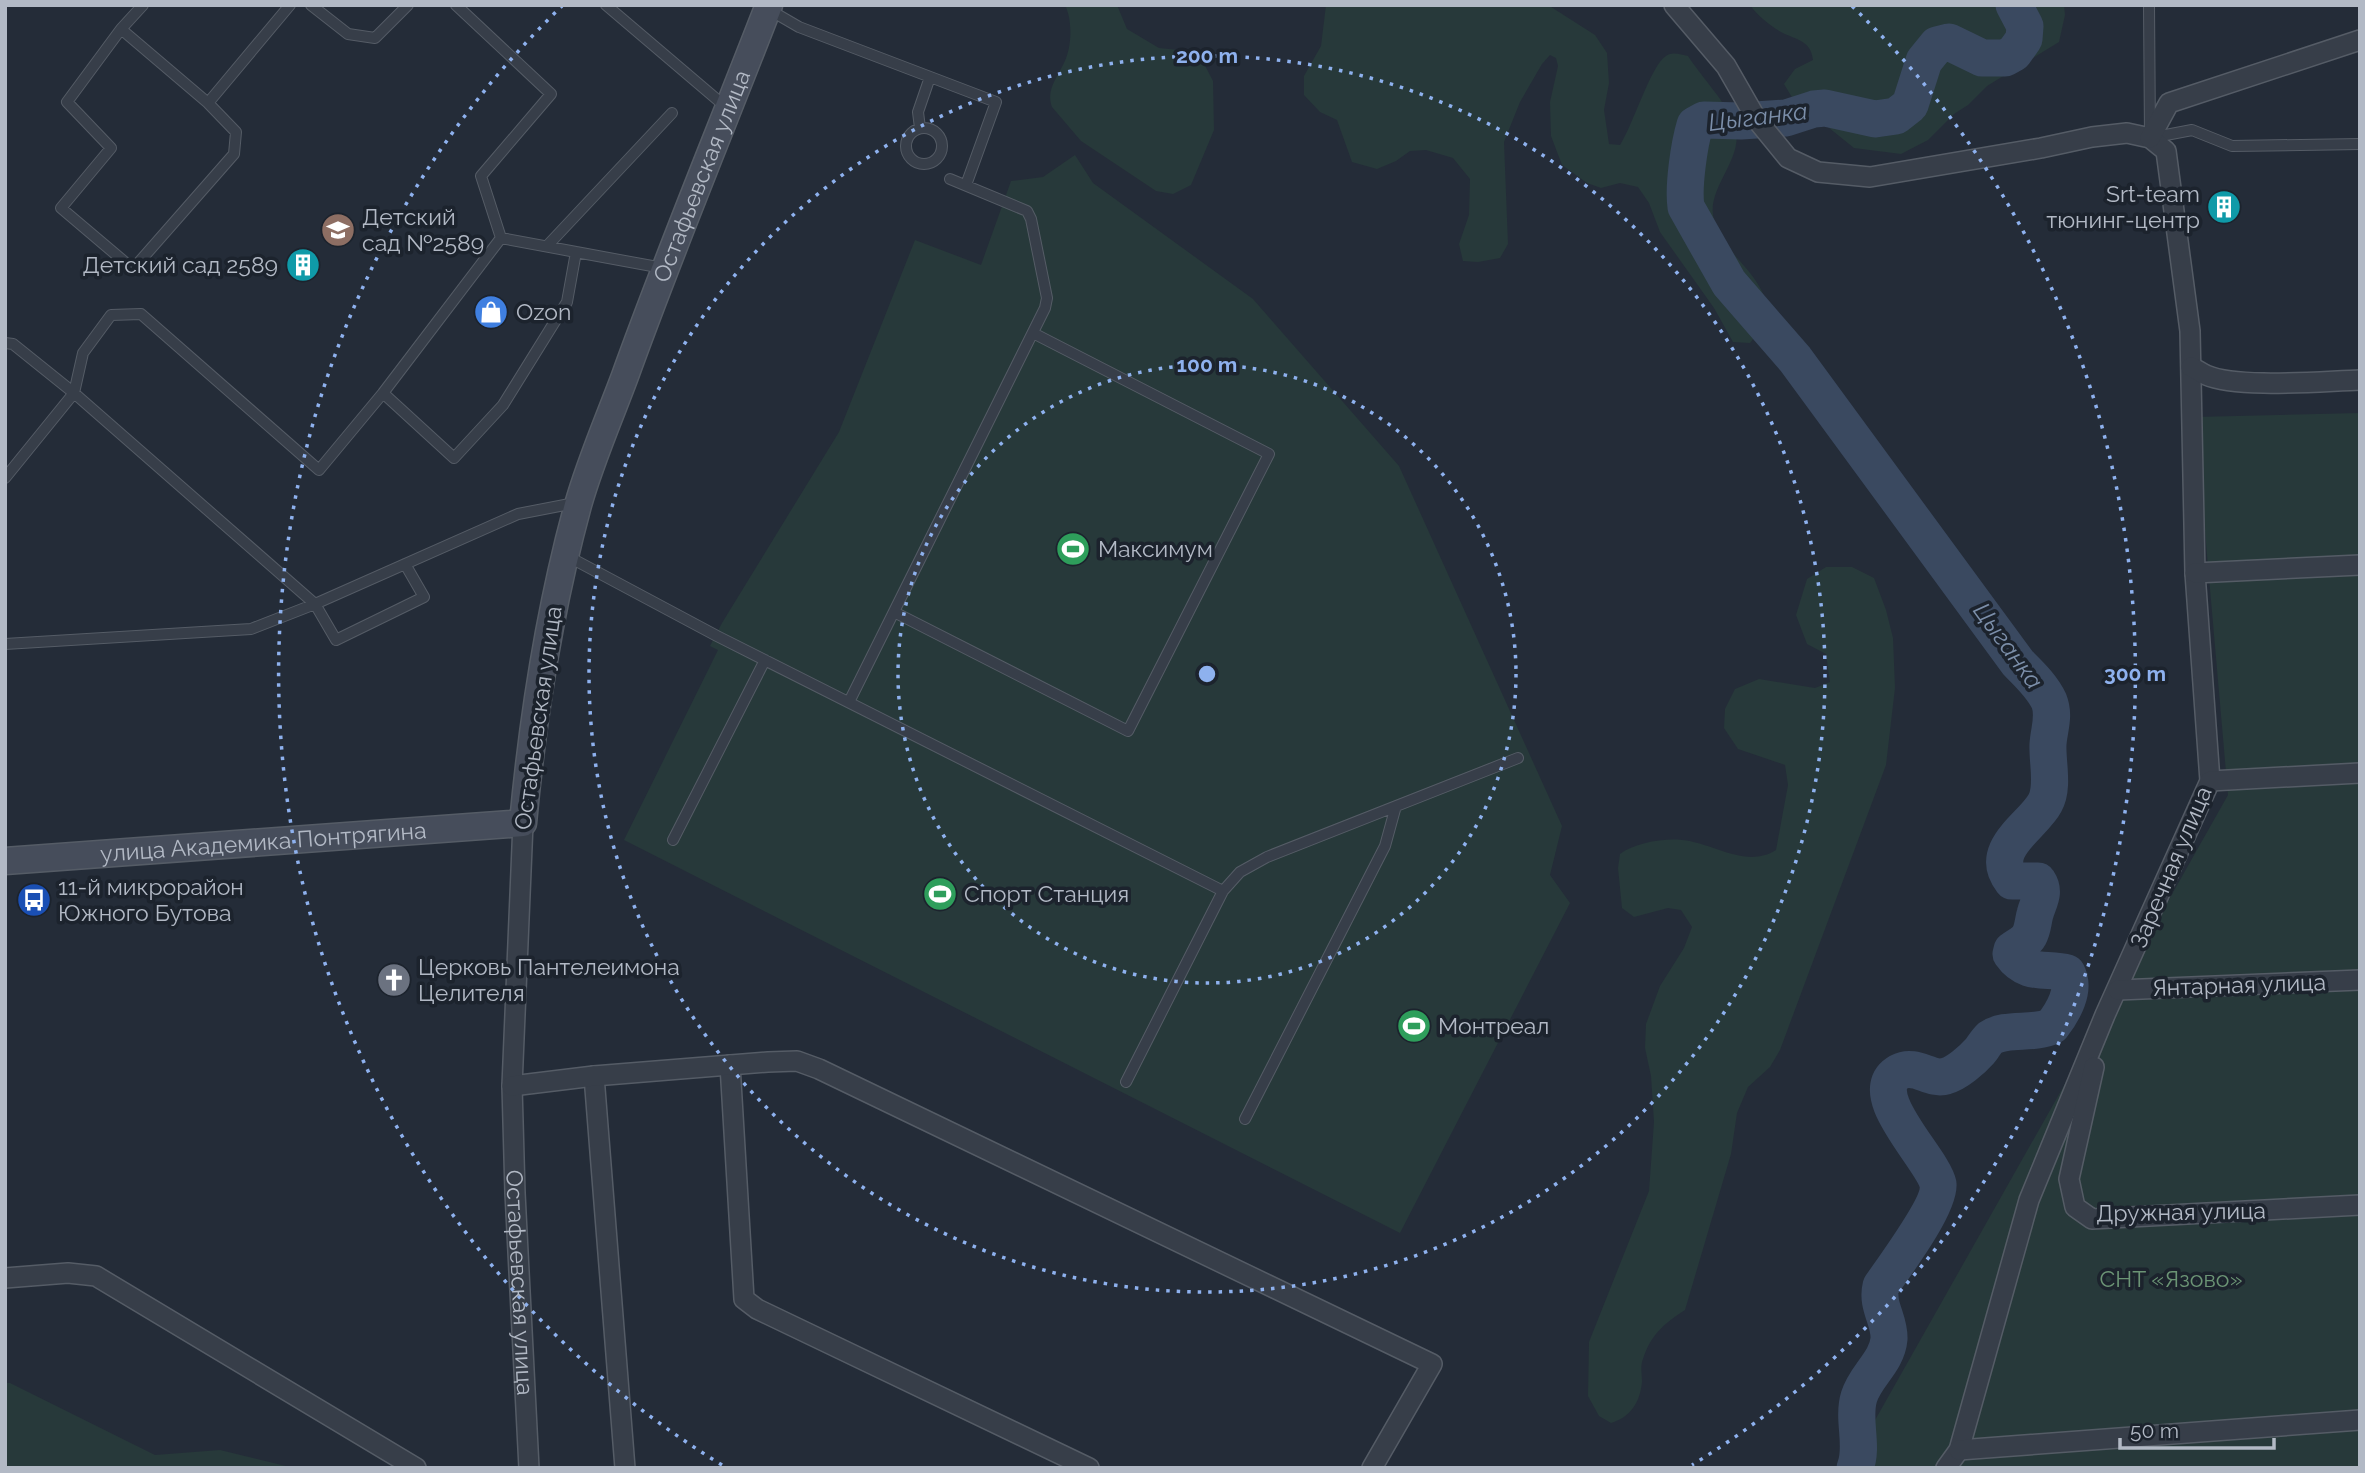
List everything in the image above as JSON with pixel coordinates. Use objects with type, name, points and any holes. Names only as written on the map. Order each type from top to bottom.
[{"type":"street","points":[[1674,5],[1726,66],[1756,120],[1788,158],[1818,172],[1870,177],[2041,148],[2092,136],[2127,133],[2150,138],[2169,103],[2360,40]]},
{"type":"street","name":"Остафьевская улица","points":[[529,1468],[512,1086],[523,823],[540,677],[552,607],[579,502],[664,268],[765,6]]},
{"type":"street","name":"Заречная улица","points":[[1947,1468],[1959,1450],[2029,1200],[2105,1015],[2210,781],[2195,573],[2190,331],[2166,151],[2150,138]]},
{"type":"street","points":[[2191,367],[2224,380],[2249,382],[2360,380]]},
{"type":"street","points":[[2195,573],[2360,565]]},
{"type":"street","points":[[2210,781],[2360,773]]},
{"type":"street","name":"улица Академика Понтрягина","points":[[5,860],[523,823]]},
{"type":"street","name":"Янтарная улица","points":[[2118,990],[2360,980]]},
{"type":"street","name":"Дружная улица","points":[[2105,1015],[2069,1179],[2075,1207],[2092,1219],[2360,1205]]},
{"type":"street","points":[[512,1086],[594,1076],[797,1061],[819,1069],[1432,1364],[1372,1468]]},
{"type":"street","points":[[730,1065],[744,1298],[757,1309],[1089,1468]]},
{"type":"street","points":[[594,1076],[625,1468]]},
{"type":"street","points":[[5,1278],[68,1273],[96,1276],[416,1468]]},
{"type":"street","points":[[1959,1450],[2360,1420]]},
{"type":"lane","points":[[121,29],[208,103],[236,132],[234,154],[132,269],[61,208],[111,148],[67,102],[121,29],[143,5]]},
{"type":"lane","points":[[208,103],[290,5]]},
{"type":"lane","points":[[312,5],[348,34],[375,38],[408,5]]},
{"type":"lane","points":[[456,5],[551,94],[481,176],[501,238]]},
{"type":"lane","points":[[606,5],[727,108]]},
{"type":"lane","points":[[2149,5],[2150,138],[2192,130],[2232,146],[2360,144]]},
{"type":"lane","points":[[765,6],[799,27],[996,102],[966,186]]},
{"type":"lane","points":[[920,128],[918,112],[930,77]]},
{"type":"lane","points":[[547,246],[672,113]]},
{"type":"lane","points":[[849,702],[1045,309],[1047,298],[1031,219],[1022,208],[950,179]]},
{"type":"lane","points":[[501,238],[664,268]]},
{"type":"lane","points":[[5,478],[74,393],[83,353],[111,315],[141,314],[319,470],[383,393],[501,238]]},
{"type":"lane","points":[[383,393],[454,458],[503,405],[567,302],[576,252]]},
{"type":"lane","points":[[894,612],[1128,731],[1269,454],[1032,334]]},
{"type":"lane","points":[[5,343],[13,344],[74,393],[315,604],[336,640],[424,597],[405,564]]},
{"type":"lane","points":[[5,644],[251,629],[315,604],[517,514],[579,502]]},
{"type":"lane","points":[[565,555],[765,660],[1223,891]]},
{"type":"lane","points":[[673,840],[765,660]]},
{"type":"lane","points":[[1126,1082],[1223,891],[1240,872],[1267,857],[1518,758]]},
{"type":"lane","points":[[1245,1119],[1385,846],[1396,806]]},
{"type":"green space","points":[[1065,5],[1117,5],[1127,29],[1159,48],[1198,52],[1213,81],[1214,130],[1191,185],[1173,194],[1156,191],[1081,141],[1052,107],[1051,90],[1070,43],[1069,19]]},
{"type":"green space","points":[[1326,5],[1548,5],[1595,35],[1607,53],[1609,83],[1604,110],[1609,144],[1620,145],[1660,62],[1671,54],[1688,56],[1720,99],[1735,127],[1735,151],[1719,185],[1713,208],[1717,230],[1754,278],[1768,305],[1757,334],[1750,343],[1733,342],[1714,308],[1660,232],[1649,203],[1638,187],[1620,183],[1601,188],[1587,183],[1562,165],[1551,136],[1550,102],[1558,66],[1556,58],[1550,55],[1520,102],[1504,142],[1508,244],[1500,258],[1478,262],[1463,261],[1459,244],[1469,215],[1470,179],[1453,158],[1426,150],[1410,151],[1377,169],[1352,162],[1337,120],[1320,112],[1304,95],[1304,76],[1321,46]]},
{"type":"green space","points":[[1750,5],[2064,5],[2065,15],[2059,42],[1987,86],[1928,140],[1901,154],[1854,148],[1793,99],[1784,84],[1795,69],[1813,60],[1812,53],[1806,44],[1772,26]]},
{"type":"green space","points":[[1075,155],[1093,183],[1253,299],[1399,466],[1562,826],[1550,875],[1570,903],[1400,1233],[624,840],[718,650],[710,646],[722,623],[839,432],[915,240],[981,265],[1011,181],[1043,177]]},
{"type":"green space","name":"СНТ «Язово»","points":[[2360,413],[2360,1468],[1848,1468],[2228,795],[2195,417]]},
{"type":"green space","points":[[1826,567],[1852,567],[1874,578],[1886,610],[1893,638],[1895,688],[1886,765],[1780,1050],[1770,1067],[1748,1087],[1737,1113],[1731,1154],[1685,1310],[1654,1336],[1642,1362],[1642,1382],[1637,1402],[1629,1413],[1611,1423],[1599,1416],[1588,1396],[1589,1342],[1649,1191],[1654,1122],[1651,1076],[1645,1048],[1646,1024],[1660,986],[1684,948],[1692,927],[1681,910],[1668,908],[1634,917],[1622,908],[1618,868],[1620,854],[1641,844],[1674,840],[1694,842],[1742,856],[1765,855],[1776,850],[1788,785],[1785,765],[1738,749],[1724,728],[1725,709],[1735,689],[1759,679],[1815,688],[1830,682],[1826,654],[1807,644],[1796,615],[1807,579]]},
{"type":"green space","points":[[5,1383],[10,1383],[155,1455],[220,1450],[294,1468],[5,1468]]},
{"type":"waterway","name":"Цыганка","points":[[1855,1468],[1859,1397],[1884,1355],[1889,1339],[1880,1300],[1881,1286],[1925,1220],[1937,1193],[1938,1184],[1894,1110],[1889,1095],[1890,1082],[1899,1072],[1905,1070],[1946,1076],[1969,1062],[1990,1038],[1996,1035],[2052,1026],[2064,1008],[2069,994],[2067,973],[2031,969],[2011,954],[2030,933],[2041,890],[2038,881],[2012,881],[2005,859],[2008,848],[2039,812],[2048,797],[2048,744],[2052,712],[2043,690],[2018,663],[1795,359],[1729,283],[1686,207],[1687,166],[1695,125],[1704,120],[1786,118],[1825,108],[1875,119],[1896,116],[1910,105],[1924,61],[1937,45],[1949,42],[1982,58],[2005,58],[2014,53],[2024,39],[2025,26],[2014,5]]},
{"type":"place","name":"Srt-team тюнинг-центр","points":[[2224,207]]},
{"type":"place","name":"Детский сад №2589","points":[[338,230]]},
{"type":"place","name":"Детский сад 2589","points":[[303,265]]},
{"type":"place","name":"Ozon","points":[[491,312]]},
{"type":"place","name":"Максимум","points":[[1073,549]]},
{"type":"place","name":"Спорт Станция","points":[[940,894]]},
{"type":"place","name":"11-й микрорайон Южного Бутова","points":[[34,900]]},
{"type":"place","name":"Церковь Пантелеимона Целителя","points":[[394,980]]},
{"type":"place","name":"Монтреал","points":[[1414,1026]]}]
